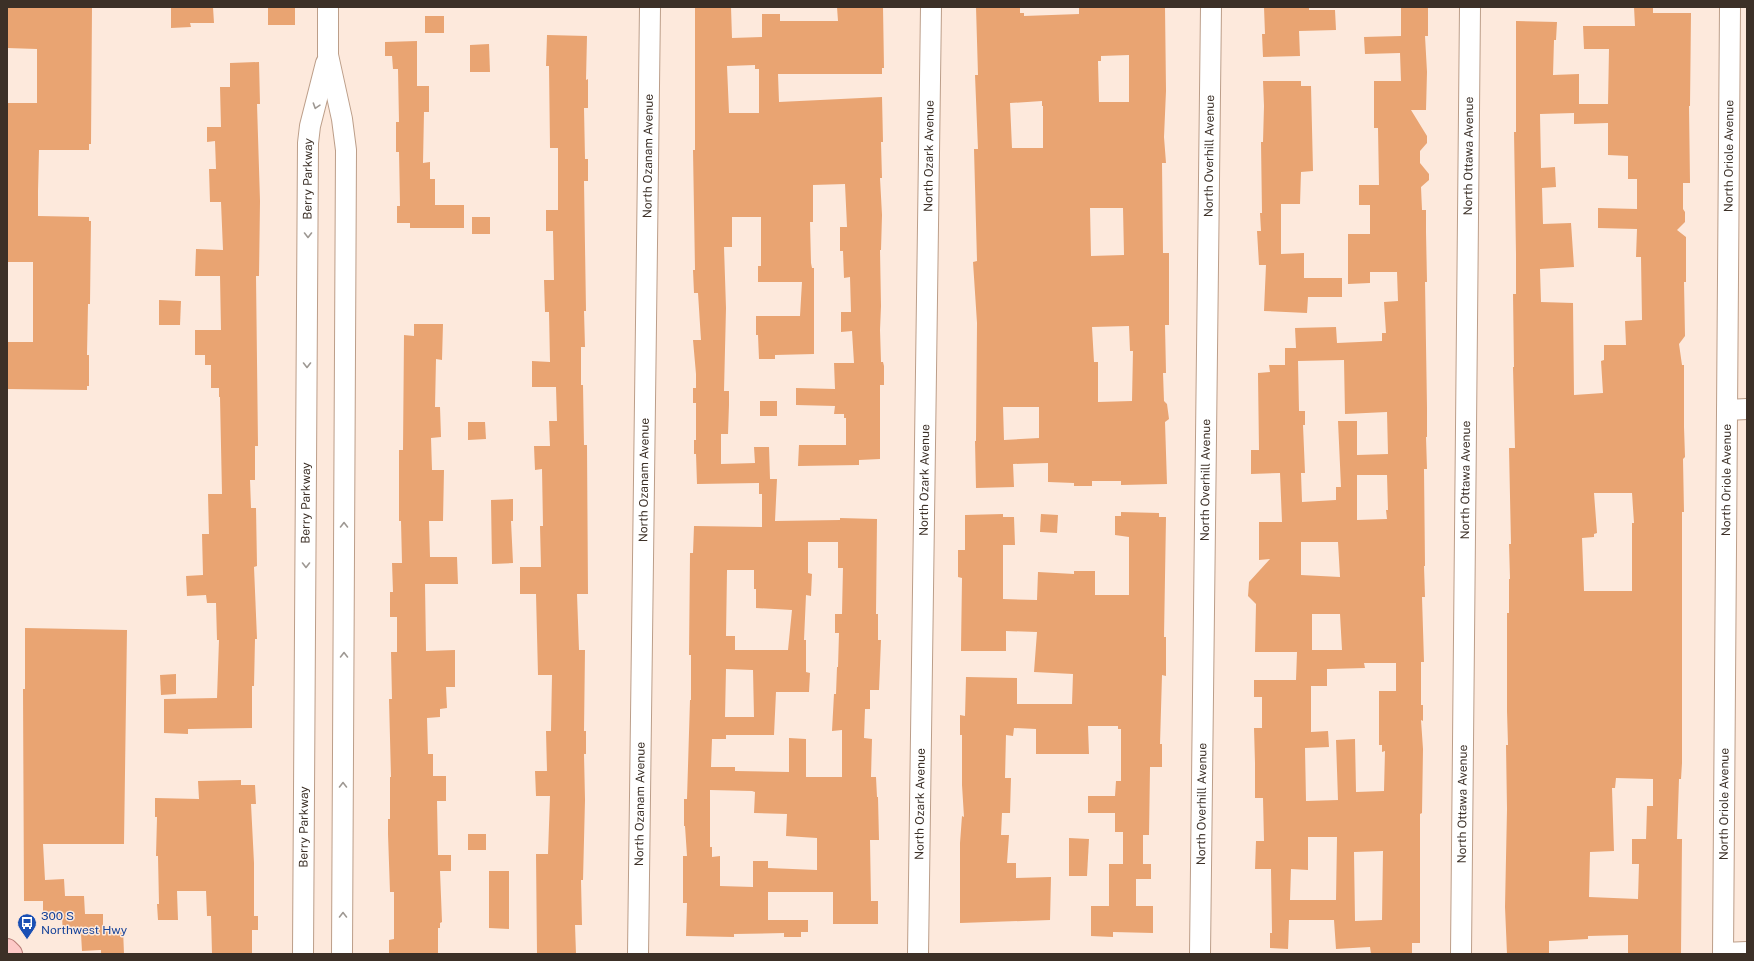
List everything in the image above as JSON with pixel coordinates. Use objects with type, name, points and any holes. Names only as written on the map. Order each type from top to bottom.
[{"type":"main road","points":[[7,950],[11,954]]},
{"type":"street","name":"Berry Parkway","points":[[328,7],[328,55],[342,118],[346,150],[342,954]]},
{"type":"street","name":"North Ozanam Avenue","points":[[638,954],[650,7]]},
{"type":"street","name":"North Ozark Avenue","points":[[918,954],[931,7]]},
{"type":"street","name":"North Overhill Avenue","points":[[1200,954],[1211,7]]},
{"type":"street","name":"North Ottawa Avenue","points":[[1461,954],[1470,7]]},
{"type":"street","name":"North Oriole Avenue","points":[[1723,954],[1730,7]]},
{"type":"street","name":"Berry Parkway","points":[[303,954],[308,143],[310,126],[328,55]]},
{"type":"street","points":[[1727,410],[1747,409]]},
{"type":"street","points":[[1723,954],[1747,952]]},
{"type":"building","points":[[7,7],[92,7],[91,144],[89,144],[89,150],[39,150],[38,191],[38,216],[89,217],[89,221],[91,221],[90,304],[88,304],[87,355],[89,355],[89,386],[87,386],[87,390],[7,389],[7,342],[33,342],[33,262],[7,262],[7,103],[37,103],[37,49],[7,48]]},
{"type":"building","points":[[171,7],[213,7],[214,23],[190,23],[191,27],[171,28]]},
{"type":"building","points":[[268,7],[295,7],[295,25],[268,25]]},
{"type":"building","points":[[695,7],[731,7],[732,38],[762,37],[762,14],[780,14],[780,21],[838,21],[837,7],[883,7],[884,68],[882,68],[882,74],[778,74],[779,102],[882,97],[883,142],[881,142],[882,178],[880,178],[882,215],[880,250],[880,330],[881,362],[883,362],[884,366],[884,385],[880,385],[880,459],[859,460],[859,465],[798,466],[799,445],[846,445],[846,418],[844,418],[844,414],[834,414],[835,406],[796,405],[796,388],[835,389],[834,363],[854,363],[852,331],[841,332],[841,312],[851,312],[850,277],[844,278],[843,251],[840,251],[840,227],[847,227],[845,184],[813,185],[813,222],[810,222],[811,263],[812,268],[814,268],[814,354],[775,355],[775,359],[759,359],[758,335],[756,335],[756,316],[800,316],[802,282],[758,282],[758,266],[761,266],[761,217],[732,217],[732,247],[724,247],[726,308],[724,391],[729,391],[728,434],[721,434],[721,464],[755,463],[754,447],[769,447],[770,479],[777,479],[775,521],[840,520],[840,518],[877,519],[876,614],[878,614],[878,640],[881,640],[879,690],[870,690],[870,709],[865,709],[864,738],[872,739],[871,777],[876,777],[878,797],[879,840],[870,840],[871,901],[878,901],[878,924],[833,924],[833,892],[768,892],[768,920],[808,920],[808,932],[801,932],[801,937],[784,937],[784,933],[734,934],[734,937],[686,936],[687,903],[683,903],[683,856],[687,856],[684,826],[684,799],[687,799],[691,700],[691,655],[689,655],[690,553],[693,553],[694,526],[762,527],[762,494],[759,494],[759,483],[697,484],[696,454],[694,454],[694,440],[696,440],[696,403],[693,403],[693,388],[696,388],[696,374],[693,340],[701,340],[698,293],[694,293],[693,270],[695,270],[693,150],[695,150]],"holes":[[[755,65],[755,69],[759,69],[759,113],[729,113],[727,66]],[[808,542],[838,542],[838,568],[843,568],[842,614],[835,614],[835,633],[839,633],[838,667],[836,694],[834,694],[832,731],[842,730],[842,777],[806,777],[806,739],[789,738],[789,772],[735,771],[735,767],[711,767],[712,739],[726,739],[726,735],[774,735],[776,692],[809,692],[810,673],[806,672],[806,640],[804,640],[806,595],[811,596],[812,574],[808,573]],[[727,570],[754,570],[756,608],[792,610],[788,650],[735,650],[735,636],[726,636]],[[726,669],[753,670],[754,717],[725,717]],[[710,790],[752,791],[755,792],[754,813],[787,814],[786,836],[817,838],[817,870],[768,868],[768,861],[753,861],[753,887],[720,886],[720,856],[712,857],[712,847],[710,847]]]},
{"type":"building","points":[[976,7],[1020,7],[1020,13],[1024,13],[1024,16],[1079,14],[1079,7],[1165,7],[1166,91],[1164,137],[1166,163],[1162,163],[1163,253],[1169,253],[1169,325],[1165,325],[1166,373],[1163,373],[1164,401],[1167,404],[1169,419],[1165,422],[1167,484],[1121,485],[1121,481],[1092,481],[1092,486],[1074,486],[1074,483],[1048,482],[1048,463],[1013,464],[1014,487],[976,488],[975,441],[977,323],[973,262],[977,261],[974,149],[978,149],[975,75],[978,75]],"holes":[[[1129,55],[1129,102],[1099,102],[1098,61],[1101,61],[1101,56]],[[1042,101],[1043,148],[1012,148],[1010,103]],[[1090,208],[1123,208],[1124,255],[1091,256]],[[1129,326],[1130,351],[1133,351],[1132,401],[1098,402],[1098,362],[1094,362],[1092,327]],[[1003,407],[1039,407],[1039,438],[1004,440]]]},
{"type":"building","points":[[1264,7],[1309,7],[1309,10],[1335,10],[1336,30],[1299,31],[1300,56],[1263,57],[1262,34],[1265,34]]},
{"type":"building","points":[[1401,7],[1428,7],[1428,36],[1425,36],[1427,72],[1426,110],[1411,110],[1427,136],[1427,143],[1420,151],[1420,163],[1429,174],[1429,180],[1421,187],[1422,210],[1426,210],[1427,282],[1425,282],[1427,469],[1424,469],[1425,597],[1422,597],[1424,662],[1421,662],[1421,705],[1423,705],[1423,721],[1421,720],[1423,749],[1422,813],[1420,814],[1420,943],[1412,943],[1412,954],[1371,954],[1370,947],[1336,949],[1334,920],[1289,920],[1288,949],[1270,948],[1270,933],[1272,933],[1271,869],[1255,869],[1256,841],[1264,841],[1263,798],[1255,798],[1254,728],[1262,728],[1262,697],[1254,697],[1254,680],[1296,680],[1297,652],[1255,652],[1256,604],[1248,596],[1249,582],[1270,559],[1259,560],[1259,522],[1282,522],[1280,473],[1251,474],[1251,450],[1259,450],[1258,373],[1270,372],[1269,365],[1285,365],[1285,348],[1296,348],[1295,328],[1336,327],[1337,343],[1382,341],[1382,333],[1386,333],[1384,302],[1398,301],[1397,272],[1370,272],[1370,283],[1348,284],[1348,234],[1370,234],[1370,205],[1359,205],[1359,185],[1379,185],[1378,128],[1374,128],[1374,81],[1401,81],[1400,53],[1365,54],[1364,37],[1401,36]],"holes":[[[1344,360],[1345,414],[1387,412],[1388,454],[1357,455],[1357,421],[1338,421],[1341,487],[1336,487],[1336,500],[1302,502],[1301,473],[1305,473],[1303,425],[1305,425],[1305,411],[1299,411],[1298,361]],[[1357,475],[1387,475],[1387,519],[1357,520]],[[1301,542],[1338,542],[1340,577],[1301,575]],[[1312,614],[1340,614],[1342,650],[1312,650]],[[1364,663],[1396,663],[1396,691],[1379,691],[1379,745],[1382,745],[1382,752],[1385,751],[1384,791],[1356,792],[1355,739],[1336,740],[1338,800],[1306,801],[1305,748],[1329,747],[1328,731],[1311,732],[1311,686],[1327,686],[1327,669],[1365,668]],[[1308,837],[1337,837],[1336,900],[1290,900],[1291,869],[1308,870]],[[1383,851],[1382,920],[1355,921],[1354,852]]]},
{"type":"building","points":[[1634,7],[1653,7],[1653,13],[1691,13],[1689,106],[1690,183],[1683,183],[1683,209],[1685,212],[1685,222],[1677,230],[1686,237],[1686,282],[1684,282],[1685,336],[1679,344],[1682,365],[1684,365],[1685,457],[1683,459],[1684,512],[1682,512],[1682,763],[1681,779],[1679,779],[1677,839],[1682,839],[1681,954],[1628,954],[1628,935],[1588,936],[1588,939],[1549,941],[1549,954],[1507,954],[1505,907],[1507,809],[1506,745],[1508,745],[1507,613],[1509,613],[1510,579],[1509,544],[1511,544],[1509,448],[1515,448],[1513,294],[1516,294],[1514,132],[1516,132],[1516,21],[1557,22],[1556,40],[1554,40],[1553,75],[1579,74],[1579,104],[1608,104],[1609,49],[1584,49],[1583,26],[1635,26]],"holes":[[[1574,113],[1574,124],[1608,123],[1608,155],[1628,156],[1628,179],[1637,179],[1637,209],[1598,208],[1598,228],[1637,229],[1636,257],[1641,257],[1642,320],[1625,321],[1626,345],[1604,345],[1604,360],[1601,361],[1603,393],[1574,395],[1573,303],[1541,302],[1540,269],[1574,267],[1571,223],[1543,224],[1542,188],[1556,187],[1555,167],[1541,168],[1540,114]],[[1594,493],[1632,493],[1634,523],[1632,523],[1632,591],[1584,591],[1582,538],[1594,537],[1594,534],[1597,533]],[[1616,778],[1653,779],[1653,806],[1647,806],[1646,839],[1632,839],[1632,864],[1639,864],[1638,899],[1589,897],[1590,852],[1614,851],[1612,788],[1615,788]]]},
{"type":"building","points":[[425,16],[444,16],[444,33],[425,33]]},
{"type":"building","points":[[547,35],[587,36],[586,80],[588,79],[588,108],[584,108],[585,159],[588,159],[588,181],[584,181],[586,311],[584,311],[585,347],[581,347],[581,385],[583,385],[584,445],[587,445],[588,594],[577,594],[579,650],[585,650],[584,731],[586,731],[586,754],[584,754],[585,800],[583,880],[581,880],[582,925],[575,925],[576,954],[537,954],[536,854],[548,854],[550,796],[536,796],[535,771],[547,771],[546,731],[551,731],[552,675],[538,675],[536,594],[520,594],[520,567],[541,567],[540,526],[543,526],[542,469],[535,470],[534,446],[550,446],[549,421],[557,421],[556,387],[532,387],[532,361],[550,362],[549,312],[545,312],[544,280],[554,280],[553,231],[546,231],[546,210],[558,210],[558,148],[550,148],[549,66],[546,66]]},
{"type":"building","points":[[417,41],[417,86],[429,86],[429,112],[424,112],[423,163],[430,162],[430,179],[435,179],[435,205],[464,205],[464,228],[410,228],[410,223],[397,223],[397,206],[400,206],[399,152],[396,152],[396,122],[399,122],[398,69],[393,69],[392,56],[385,56],[385,42]]},
{"type":"building","points":[[489,44],[490,72],[470,72],[470,45]]},
{"type":"building","points":[[259,62],[260,104],[257,104],[260,201],[259,276],[256,276],[258,446],[255,446],[255,480],[250,480],[251,508],[256,508],[257,566],[254,567],[257,639],[255,639],[254,686],[252,686],[252,728],[188,729],[188,734],[164,733],[164,699],[217,698],[219,640],[217,640],[216,603],[207,603],[206,595],[187,596],[186,576],[203,575],[202,534],[209,534],[208,494],[222,494],[219,388],[211,388],[211,365],[205,365],[205,355],[195,355],[195,330],[221,330],[220,276],[195,276],[196,249],[223,250],[221,202],[210,202],[209,169],[216,169],[215,141],[207,142],[207,127],[221,127],[220,87],[230,87],[230,63]]},
{"type":"building","points":[[1263,81],[1301,81],[1301,86],[1311,86],[1313,171],[1301,172],[1300,204],[1281,204],[1281,254],[1304,253],[1304,278],[1342,278],[1342,297],[1308,297],[1307,313],[1264,311],[1266,265],[1259,265],[1257,231],[1261,231],[1260,213],[1262,213],[1261,142],[1263,142]]},
{"type":"building","points":[[472,217],[490,217],[490,234],[472,234]]},
{"type":"building","points":[[159,300],[181,301],[180,325],[159,325]]},
{"type":"building","points":[[414,324],[443,324],[442,360],[436,359],[435,407],[440,407],[441,437],[431,438],[432,470],[444,470],[443,521],[429,521],[430,557],[457,557],[458,584],[425,584],[426,651],[455,650],[455,687],[446,687],[447,708],[440,709],[440,717],[427,718],[428,754],[433,754],[433,776],[446,776],[446,801],[437,801],[438,855],[451,855],[451,871],[440,871],[442,922],[440,923],[440,928],[438,928],[438,954],[389,954],[389,940],[394,939],[394,892],[390,892],[388,834],[388,819],[390,819],[391,777],[389,699],[392,699],[391,652],[397,652],[397,617],[390,617],[390,592],[393,592],[392,563],[402,563],[401,521],[399,521],[399,450],[403,450],[404,335],[414,336]]},
{"type":"building","points":[[760,401],[777,401],[777,416],[760,416]]},
{"type":"building","points":[[468,422],[485,422],[486,439],[468,440]]},
{"type":"building","points":[[513,499],[513,521],[511,521],[513,563],[492,564],[491,500]]},
{"type":"building","points":[[1121,512],[1159,513],[1159,517],[1166,517],[1164,637],[1166,637],[1166,676],[1162,675],[1160,744],[1162,744],[1162,767],[1150,767],[1149,835],[1143,835],[1143,864],[1151,864],[1151,879],[1136,879],[1136,906],[1153,906],[1153,933],[1113,932],[1113,937],[1091,936],[1091,906],[1109,906],[1109,864],[1123,864],[1123,832],[1115,832],[1115,813],[1088,813],[1088,796],[1115,796],[1116,781],[1121,781],[1121,729],[1118,729],[1118,726],[1088,726],[1089,754],[1036,754],[1036,729],[1014,728],[1013,736],[1006,735],[1005,778],[1011,778],[1010,813],[1002,813],[1001,835],[1009,835],[1007,863],[1016,863],[1016,878],[1051,877],[1050,920],[960,923],[960,843],[962,816],[964,817],[962,785],[962,735],[960,735],[960,715],[965,716],[966,677],[1017,678],[1017,704],[1072,704],[1073,674],[1034,672],[1037,632],[1006,631],[1006,651],[961,651],[962,578],[958,577],[958,550],[965,550],[965,515],[1003,514],[1003,517],[1014,517],[1015,545],[1003,545],[1003,599],[1037,600],[1038,572],[1074,574],[1074,571],[1095,571],[1095,595],[1129,595],[1129,537],[1115,535],[1115,516],[1121,516]]},
{"type":"building","points":[[1041,514],[1058,515],[1057,533],[1040,532]]},
{"type":"building","points":[[25,628],[127,630],[124,844],[43,844],[45,880],[64,879],[65,896],[84,896],[85,914],[103,914],[103,929],[123,929],[124,954],[101,954],[101,950],[82,951],[81,934],[63,934],[62,917],[43,918],[43,901],[24,901],[23,689],[25,689]]},
{"type":"building","points":[[176,674],[176,694],[161,695],[160,675]]},
{"type":"building","points":[[241,780],[241,785],[255,785],[256,804],[251,804],[254,863],[254,916],[258,916],[258,930],[252,930],[252,954],[212,954],[211,916],[207,916],[206,891],[177,891],[178,920],[158,920],[158,856],[156,856],[157,817],[155,817],[155,798],[199,799],[198,781]]},
{"type":"building","points":[[468,834],[486,834],[486,850],[468,850]]},
{"type":"building","points":[[1069,838],[1089,839],[1087,876],[1069,876]]},
{"type":"building","points":[[489,871],[509,871],[509,929],[489,928]]},
{"type":"place","name":"300 S Northwest Hwy","points":[[27,940]]}]
